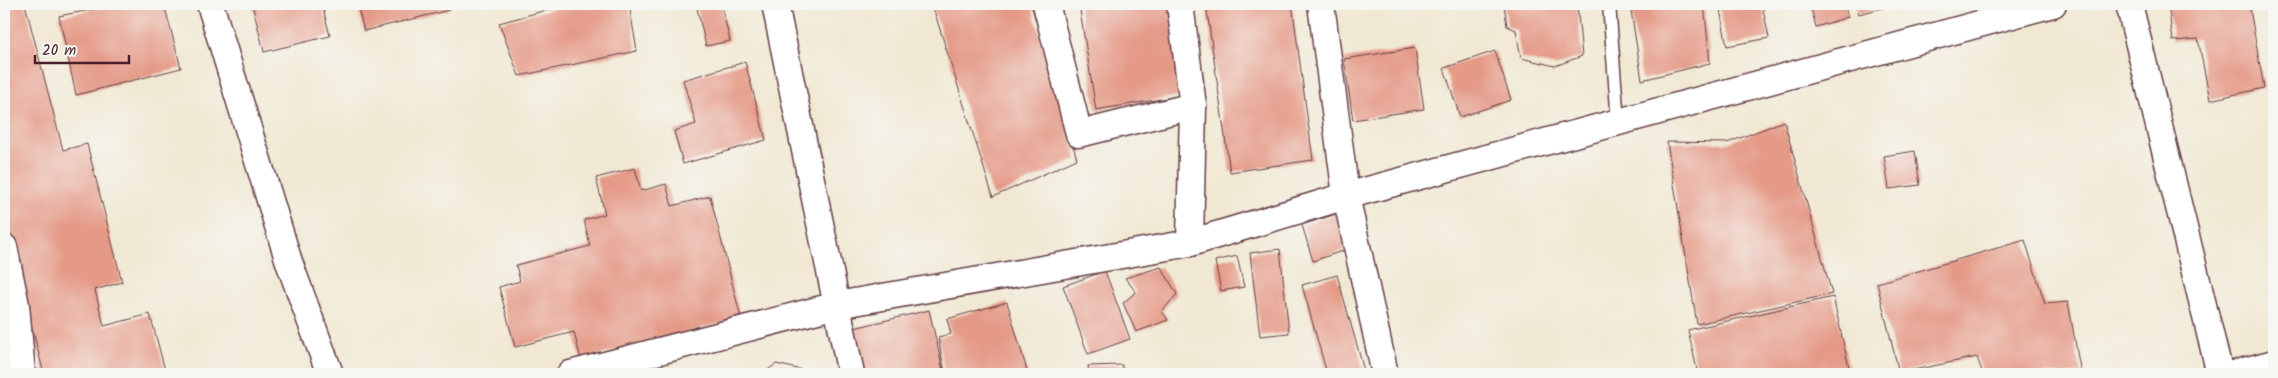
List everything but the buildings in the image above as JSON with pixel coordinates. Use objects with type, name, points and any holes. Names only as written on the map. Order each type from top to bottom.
[{"type":"street","points":[[210,4],[289,262],[330,374]]},
{"type":"street","points":[[775,4],[851,374]]},
{"type":"street","points":[[1046,4],[1079,134],[1193,106]]},
{"type":"street","points":[[1180,4],[1193,106],[1190,243]]},
{"type":"street","points":[[1321,4],[1346,196],[1385,374]]},
{"type":"street","points":[[570,374],[837,305],[1190,243],[1346,196],[2053,4]]},
{"type":"street","points":[[2130,4],[2220,374]]},
{"type":"street","points":[[4,246],[16,305],[22,374]]},
{"type":"street","points":[[2233,374],[2274,363]]},
{"type":"lane","points":[[1609,4],[1618,122]]}]
